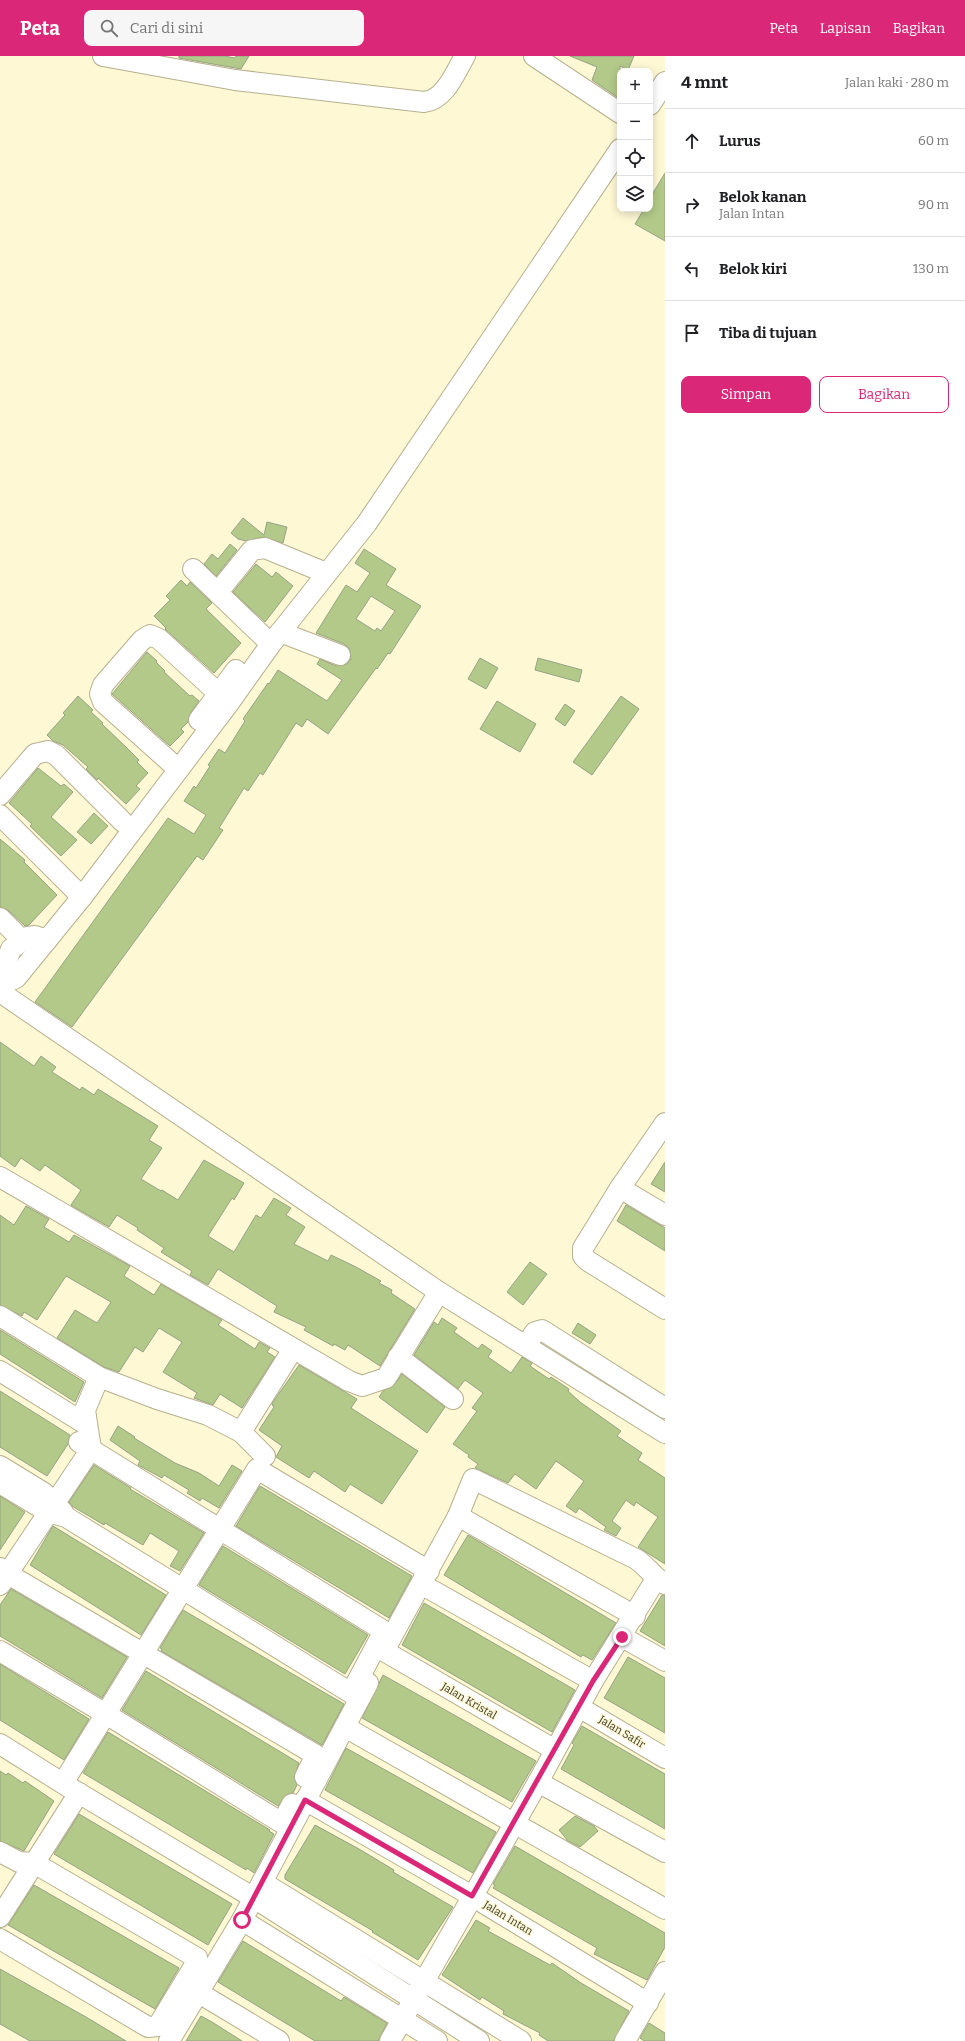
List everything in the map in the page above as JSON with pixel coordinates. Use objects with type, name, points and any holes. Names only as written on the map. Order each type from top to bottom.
[{"type":"street","points":[[103,56],[235,80],[432,102],[443,93],[465,56]]},
{"type":"street","points":[[534,56],[617,111]]},
{"type":"street","points":[[653,100],[665,82]]},
{"type":"street","points":[[2,981],[23,941],[78,892],[320,571],[367,523],[617,153]]},
{"type":"street","points":[[218,592],[252,550],[258,548],[265,548],[320,571]]},
{"type":"street","points":[[193,569],[271,637],[340,655]]},
{"type":"street","points":[[174,765],[103,702],[100,694],[103,685],[142,640],[150,635],[159,639],[218,693]]},
{"type":"street","points":[[78,892],[122,822],[174,765],[218,693],[271,637]]},
{"type":"street","points":[[0,795],[35,754],[48,751],[56,755],[122,822]]},
{"type":"street","points":[[0,815],[78,892]]},
{"type":"street","points":[[0,918],[23,941]]},
{"type":"street","points":[[2,981],[16,978],[23,941]]},
{"type":"street","points":[[2,981],[439,1292],[665,1433]]},
{"type":"street","points":[[665,1123],[620,1188],[583,1248],[583,1256],[588,1261],[665,1309]]},
{"type":"street","points":[[0,1177],[293,1349],[349,1381],[362,1386],[386,1378],[439,1292]]},
{"type":"street","points":[[620,1188],[665,1215]]},
{"type":"street","points":[[0,1316],[99,1377],[157,1399],[208,1415],[241,1432],[265,1456]]},
{"type":"street","points":[[526,1346],[535,1332],[542,1330],[665,1408]]},
{"type":"street","points":[[241,1432],[293,1349]]},
{"type":"street","points":[[398,1357],[453,1399]]},
{"type":"street","points":[[0,1371],[87,1438],[220,1528],[384,1631],[351,1693],[50,1506],[0,1466]]},
{"type":"street","points":[[0,1651],[106,1714],[282,1823],[316,1755],[2,1572],[50,1506],[87,1438],[85,1410],[99,1377]]},
{"type":"street","points":[[0,1917],[106,1714],[255,1471],[261,1469],[425,1578],[593,1681]]},
{"type":"street","points":[[169,2041],[242,1920],[384,1651],[458,1516],[472,1480],[636,1559],[644,1564],[660,1581],[635,1616],[593,1681],[538,1782],[390,2041]]},
{"type":"street","points":[[0,1483],[50,1506]]},
{"type":"street","points":[[458,1516],[635,1616]]},
{"type":"street","points":[[622,1637],[665,1661]]},
{"type":"street","name":"Jalan Kristal","points":[[384,1651],[555,1750]]},
{"type":"street","name":"Jalan Safir","points":[[579,1707],[665,1758]]},
{"type":"street","points":[[345,1727],[665,1909]]},
{"type":"street","points":[[0,1744],[69,1787],[424,1982],[522,2041]]},
{"type":"street","points":[[538,1782],[665,1852]]},
{"type":"street","name":"Jalan Intan","points":[[305,1800],[472,1896],[648,2003]]},
{"type":"street","points":[[0,1852],[27,1863],[197,1958],[196,1963],[158,2026],[154,2028],[148,2027],[0,1939]]},
{"type":"street","points":[[0,1894],[27,1863]]},
{"type":"street","points":[[258,1890],[414,2001],[479,2041]]},
{"type":"street","points":[[242,1920],[437,2041]]},
{"type":"street","points":[[625,2041],[665,1972]]},
{"type":"street","points":[[199,1993],[279,2041]]},
{"type":"building","points":[[179,56],[224,56],[235,58],[236,56],[249,56],[241,69],[179,58]]},
{"type":"building","points":[[570,56],[634,56],[629,68],[620,66],[620,68],[617,68],[617,97],[592,80],[597,67]]},
{"type":"building","points":[[665,173],[665,241],[635,224],[642,212],[653,212],[653,193]]},
{"type":"building","points":[[243,518],[264,535],[267,522],[287,527],[283,543],[264,537],[246,541],[238,539],[231,533]]},
{"type":"building","points":[[230,544],[237,550],[216,576],[204,564],[212,554],[218,559]]},
{"type":"building","points":[[364,549],[396,569],[386,585],[421,606],[390,654],[388,653],[377,669],[376,668],[328,734],[307,719],[302,727],[296,723],[263,775],[260,773],[248,791],[244,788],[219,828],[223,830],[203,860],[197,856],[72,1027],[35,1002],[168,818],[194,834],[206,815],[184,801],[194,786],[196,788],[210,766],[208,765],[219,749],[225,753],[245,721],[243,719],[278,670],[327,701],[342,680],[317,664],[320,659],[336,666],[347,664],[351,659],[349,648],[344,644],[316,633],[346,585],[357,592],[370,573],[355,563]],"holes":[[[371,596],[395,611],[381,631],[377,628],[375,631],[356,619]]]},
{"type":"building","points":[[256,564],[272,577],[276,572],[293,586],[265,622],[233,592]]},
{"type":"building","points":[[181,580],[187,586],[190,582],[212,603],[206,609],[241,643],[214,673],[165,629],[166,628],[154,616],[170,600],[166,596]]},
{"type":"building","points":[[147,652],[157,661],[156,662],[165,671],[164,672],[190,696],[192,695],[199,701],[190,714],[188,722],[181,729],[184,732],[170,746],[112,694]]},
{"type":"building","points":[[480,658],[498,668],[486,689],[468,679]]},
{"type":"building","points":[[538,658],[582,670],[579,682],[535,670]]},
{"type":"building","points":[[78,696],[93,710],[91,712],[103,723],[102,724],[139,760],[137,762],[148,773],[136,786],[140,789],[126,804],[98,778],[97,780],[86,769],[88,767],[63,745],[53,741],[47,735],[65,715],[63,713]]},
{"type":"building","points":[[621,696],[639,709],[592,775],[573,762]]},
{"type":"building","points":[[497,701],[536,724],[520,752],[480,729]]},
{"type":"building","points":[[565,704],[575,711],[565,726],[555,719]]},
{"type":"building","points":[[38,768],[61,786],[64,784],[73,792],[51,817],[77,840],[61,856],[30,826],[32,824],[9,803]]},
{"type":"building","points":[[94,813],[108,826],[91,844],[77,832]]},
{"type":"building","points":[[0,839],[25,860],[24,862],[57,895],[29,925],[25,926],[8,910],[0,907]]},
{"type":"building","points":[[0,1042],[34,1066],[41,1056],[56,1067],[52,1072],[80,1090],[82,1087],[94,1095],[98,1089],[158,1126],[149,1140],[162,1148],[141,1179],[161,1191],[162,1190],[178,1200],[204,1160],[244,1183],[234,1200],[232,1198],[208,1236],[234,1252],[256,1215],[261,1218],[274,1198],[291,1208],[286,1215],[305,1227],[294,1244],[328,1261],[331,1255],[356,1267],[381,1281],[379,1283],[392,1290],[391,1293],[415,1309],[380,1366],[348,1345],[345,1350],[334,1344],[333,1346],[304,1330],[306,1327],[274,1312],[277,1306],[218,1269],[208,1285],[190,1275],[192,1271],[161,1252],[164,1248],[137,1230],[138,1228],[117,1215],[109,1227],[74,1207],[71,1205],[81,1190],[45,1165],[40,1171],[21,1158],[15,1167],[0,1156]]},
{"type":"building","points":[[665,1162],[665,1192],[651,1184]]},
{"type":"building","points":[[626,1205],[665,1228],[665,1251],[617,1221]]},
{"type":"building","points":[[26,1206],[49,1219],[44,1227],[69,1242],[74,1235],[130,1266],[124,1276],[154,1295],[161,1284],[222,1320],[218,1325],[255,1349],[259,1342],[270,1348],[267,1352],[275,1357],[242,1408],[220,1394],[213,1405],[194,1398],[197,1393],[163,1372],[182,1342],[159,1328],[143,1352],[135,1347],[119,1372],[104,1367],[57,1338],[75,1310],[97,1323],[111,1302],[66,1276],[37,1320],[24,1312],[22,1316],[0,1305],[0,1215],[14,1225]]},
{"type":"building","points":[[530,1262],[547,1274],[523,1305],[507,1292]]},
{"type":"building","points":[[442,1318],[457,1328],[454,1332],[478,1349],[482,1344],[492,1351],[488,1357],[511,1373],[522,1357],[532,1363],[530,1366],[549,1379],[551,1377],[569,1389],[568,1391],[580,1402],[621,1431],[617,1436],[642,1453],[638,1460],[665,1478],[665,1564],[638,1547],[658,1517],[636,1502],[634,1506],[626,1500],[612,1521],[621,1528],[616,1536],[604,1530],[606,1527],[579,1508],[576,1513],[566,1506],[584,1481],[556,1461],[536,1489],[515,1474],[508,1483],[475,1468],[478,1464],[468,1457],[469,1455],[453,1444],[477,1411],[472,1408],[483,1393],[465,1380],[458,1389],[414,1355],[434,1322],[438,1325]]},
{"type":"building","points":[[578,1323],[596,1335],[590,1344],[572,1333]]},
{"type":"building","points":[[0,1330],[84,1382],[75,1402],[0,1354]]},
{"type":"building","points":[[299,1365],[357,1399],[351,1408],[418,1451],[382,1504],[350,1484],[345,1492],[314,1471],[309,1478],[276,1457],[282,1446],[259,1430],[274,1407],[272,1405],[273,1402]]},
{"type":"building","points":[[402,1374],[445,1407],[427,1433],[379,1397],[383,1391],[395,1384]]},
{"type":"building","points":[[0,1391],[70,1435],[68,1444],[47,1476],[0,1447]]},
{"type":"building","points":[[118,1426],[135,1437],[134,1438],[175,1463],[199,1473],[219,1486],[232,1465],[242,1471],[219,1508],[202,1498],[200,1501],[187,1493],[189,1490],[164,1475],[162,1478],[138,1465],[140,1461],[110,1440]]},
{"type":"building","points":[[94,1465],[131,1488],[130,1489],[204,1533],[180,1571],[170,1566],[179,1551],[150,1533],[143,1545],[105,1523],[104,1525],[72,1506],[69,1502]]},
{"type":"building","points":[[260,1486],[412,1576],[389,1618],[236,1526]]},
{"type":"building","points":[[0,1496],[25,1512],[0,1550]]},
{"type":"building","points":[[53,1526],[166,1595],[141,1635],[30,1565]]},
{"type":"building","points":[[468,1535],[616,1623],[592,1660],[583,1655],[581,1657],[444,1575]]},
{"type":"building","points":[[223,1546],[368,1635],[345,1674],[199,1585]]},
{"type":"building","points":[[11,1589],[127,1657],[102,1698],[0,1636],[0,1605]]},
{"type":"building","points":[[662,1595],[665,1595],[665,1646],[640,1631]]},
{"type":"building","points":[[424,1603],[575,1690],[552,1732],[402,1645]]},
{"type":"building","points":[[183,1610],[344,1704],[322,1745],[161,1651],[162,1649],[160,1648]]},
{"type":"building","points":[[628,1657],[665,1678],[665,1733],[604,1698]]},
{"type":"building","points":[[0,1664],[89,1719],[64,1760],[0,1720]]},
{"type":"building","points":[[146,1671],[299,1763],[294,1777],[297,1785],[293,1793],[286,1795],[278,1806],[122,1710]]},
{"type":"building","points":[[383,1675],[536,1761],[512,1802],[362,1718]]},
{"type":"building","points":[[582,1726],[665,1774],[665,1829],[561,1769],[574,1745],[572,1743]]},
{"type":"building","points":[[108,1732],[270,1830],[269,1831],[274,1834],[254,1873],[247,1868],[246,1870],[83,1773]]},
{"type":"building","points":[[346,1748],[496,1832],[473,1873],[325,1790]]},
{"type":"building","points":[[0,1771],[6,1775],[8,1773],[23,1783],[25,1781],[54,1801],[24,1851],[0,1841]]},
{"type":"building","points":[[79,1814],[232,1904],[208,1945],[54,1854]]},
{"type":"building","points":[[575,1816],[594,1826],[598,1831],[580,1847],[568,1841],[559,1830]]},
{"type":"building","points":[[315,1825],[359,1849],[394,1870],[393,1872],[453,1907],[418,1960],[372,1932],[373,1931],[285,1879],[285,1875]]},
{"type":"building","points":[[515,1846],[665,1933],[665,1947],[647,1980],[594,1954],[597,1948],[493,1888],[495,1885],[493,1884]]},
{"type":"building","points":[[34,1885],[179,1968],[155,2009],[8,1925]]},
{"type":"building","points":[[476,1920],[490,1928],[488,1931],[550,1965],[552,1963],[581,1983],[629,2011],[614,2041],[548,2041],[539,2035],[540,2033],[503,2014],[504,2011],[482,1997],[480,2000],[442,1975]]},
{"type":"building","points":[[243,1941],[341,2001],[344,1997],[387,2023],[378,2041],[315,2041],[218,1982]]},
{"type":"building","points":[[0,1969],[126,2041],[30,2041],[0,2024]]},
{"type":"building","points":[[201,2016],[212,2022],[242,2041],[186,2041]]},
{"type":"building","points":[[649,2023],[665,2033],[665,2041],[644,2041],[640,2038]]},
{"type":"route","points":[[242,1920],[305,1800],[472,1896],[538,1782],[593,1681],[622,1637]]}]
